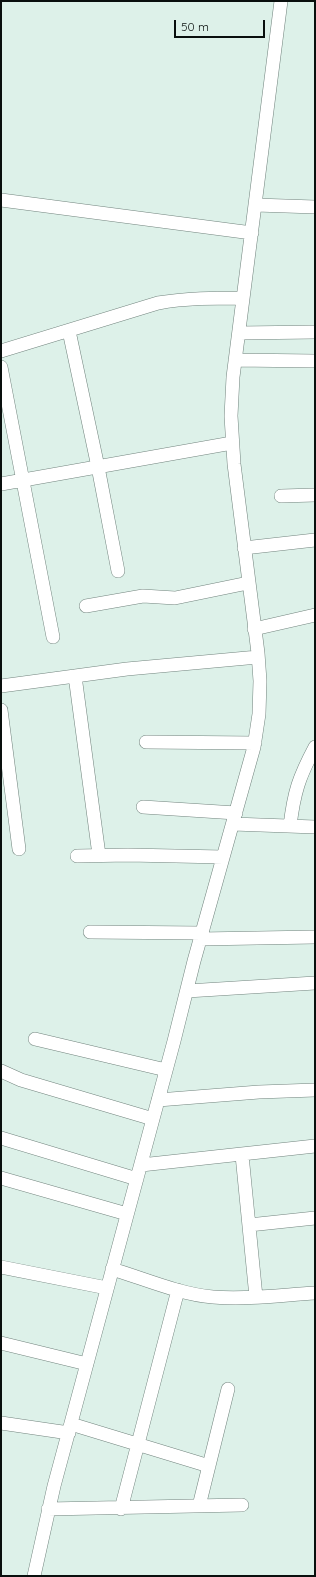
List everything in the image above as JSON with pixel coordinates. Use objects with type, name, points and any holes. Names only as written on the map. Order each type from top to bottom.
[{"type":"street","points":[[34,1576],[48,1509],[201,936],[255,743],[259,714],[260,681],[232,443],[231,416],[238,333],[256,205],[281,1]]},
{"type":"street","points":[[1,200],[252,233]]},
{"type":"street","points":[[256,205],[315,207]]},
{"type":"street","points":[[1,351],[164,302],[202,298],[243,298]]},
{"type":"street","points":[[69,330],[118,571]]},
{"type":"street","points":[[238,333],[315,332]]},
{"type":"street","points":[[235,360],[315,361]]},
{"type":"street","points":[[1,367],[24,480],[53,638]]},
{"type":"street","points":[[1,484],[232,443]]},
{"type":"street","points":[[281,496],[315,495]]},
{"type":"street","points":[[244,548],[315,540]]},
{"type":"street","points":[[86,606],[143,596],[175,598],[248,583]]},
{"type":"street","points":[[254,629],[315,615]]},
{"type":"street","points":[[1,686],[127,669],[258,657]]},
{"type":"street","points":[[75,676],[99,855]]},
{"type":"street","points":[[1,710],[19,849]]},
{"type":"street","points":[[146,742],[255,743]]},
{"type":"street","points":[[290,826],[295,790],[301,774],[315,747]]},
{"type":"street","points":[[143,807],[290,826],[315,827]]},
{"type":"street","points":[[78,856],[223,857]]},
{"type":"street","points":[[90,932],[201,936],[315,937]]},
{"type":"street","points":[[187,992],[315,983]]},
{"type":"street","points":[[35,1039],[166,1070]]},
{"type":"street","points":[[1,1071],[21,1080],[153,1119]]},
{"type":"street","points":[[158,1100],[259,1092],[315,1090]]},
{"type":"street","points":[[1,1138],[137,1179]]},
{"type":"street","points":[[141,1165],[315,1146]]},
{"type":"street","points":[[242,1155],[256,1296]]},
{"type":"street","points":[[1,1178],[127,1214]]},
{"type":"street","points":[[249,1224],[315,1218]]},
{"type":"street","points":[[1,1267],[108,1288]]},
{"type":"street","points":[[112,1269],[178,1290],[214,1297],[315,1293]]},
{"type":"street","points":[[120,1508],[178,1290]]},
{"type":"street","points":[[1,1343],[87,1364]]},
{"type":"street","points":[[199,1506],[228,1389]]},
{"type":"street","points":[[1,1423],[70,1428],[137,1444],[209,1466]]},
{"type":"street","points":[[48,1509],[242,1505]]}]
